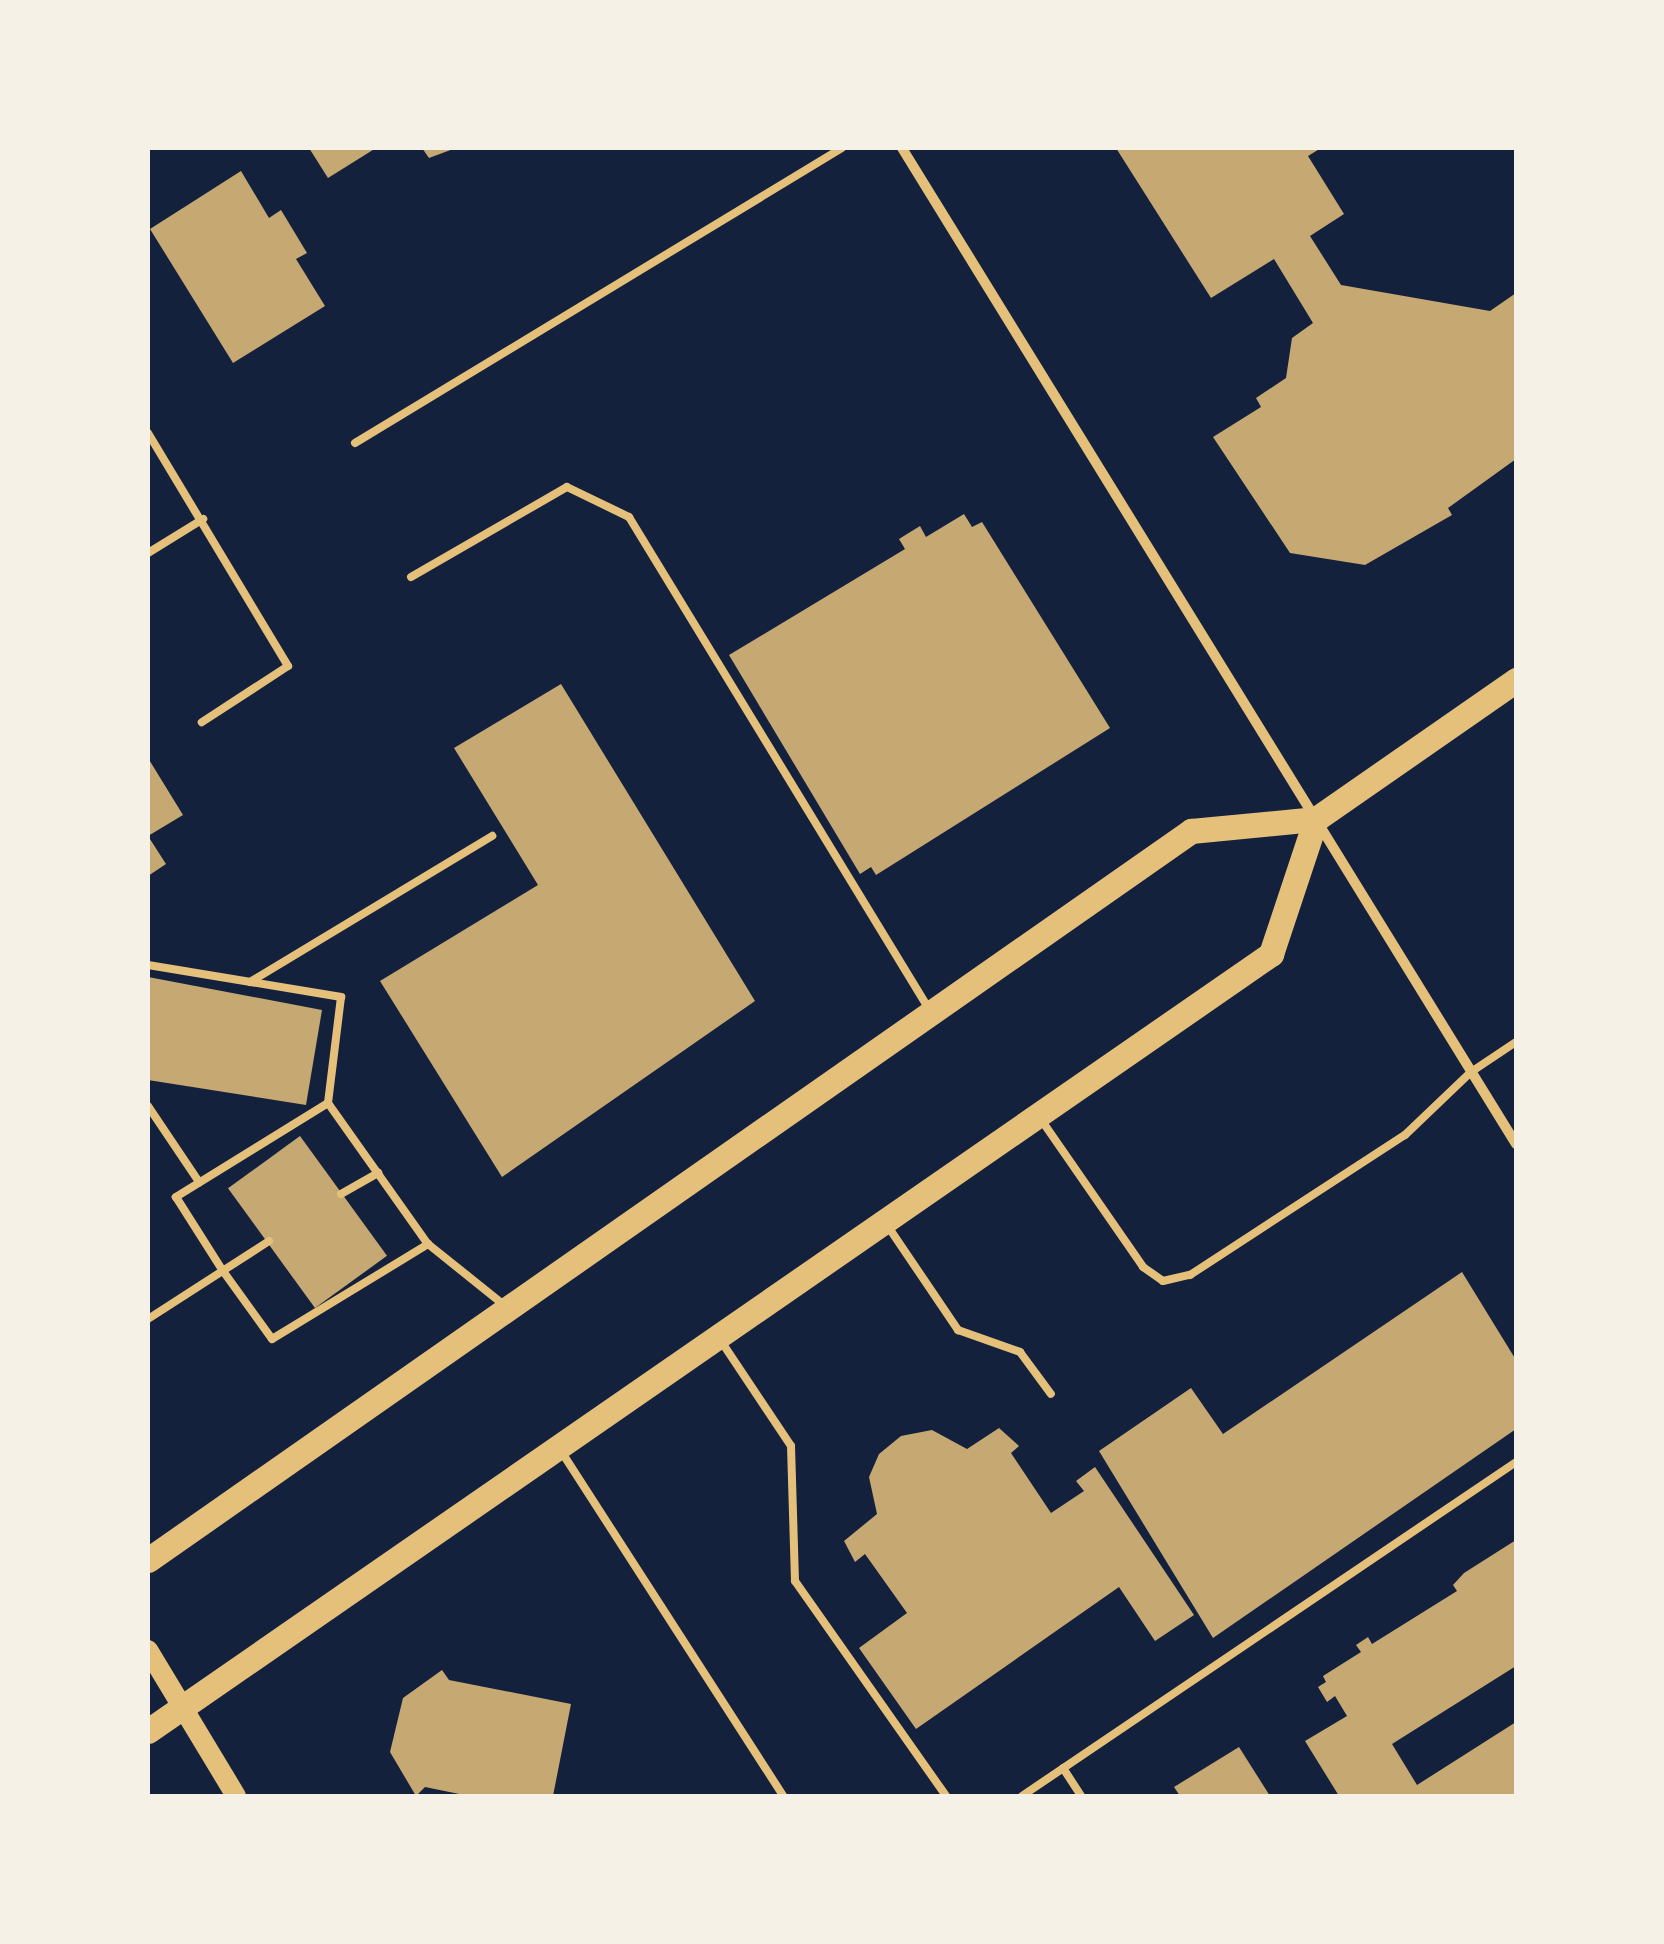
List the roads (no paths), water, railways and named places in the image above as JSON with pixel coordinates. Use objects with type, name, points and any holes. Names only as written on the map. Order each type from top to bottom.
[{"type":"main road","points":[[148,1560],[208,1522],[1190,831],[1316,819],[1516,680]]},
{"type":"main road","points":[[148,1731],[1271,954],[1316,819]]},
{"type":"main road","points":[[148,1650],[236,1796]]},
{"type":"street","points":[[902,148],[1516,1144]]},
{"type":"lane","points":[[355,443],[842,148]]},
{"type":"lane","points":[[148,433],[288,666],[202,722]]},
{"type":"lane","points":[[411,576],[567,487],[629,517],[931,1013]]},
{"type":"lane","points":[[148,552],[203,520]]},
{"type":"lane","points":[[250,982],[492,836]]},
{"type":"lane","points":[[148,965],[341,997],[328,1103],[428,1244],[510,1310]]},
{"type":"lane","points":[[1038,1116],[1143,1267],[1164,1282],[1190,1274],[1404,1135],[1471,1072],[1516,1042]]},
{"type":"lane","points":[[328,1103],[176,1197],[222,1270],[272,1339],[428,1244]]},
{"type":"lane","points":[[148,1106],[199,1182]]},
{"type":"lane","points":[[342,1194],[378,1173]]},
{"type":"lane","points":[[885,1222],[958,1330],[1020,1352],[1051,1394]]},
{"type":"lane","points":[[148,1319],[270,1241]]},
{"type":"lane","points":[[718,1337],[791,1446],[795,1581],[946,1796]]},
{"type":"lane","points":[[558,1447],[783,1796]]},
{"type":"lane","points":[[1022,1796],[1516,1462]]},
{"type":"lane","points":[[1063,1768],[1081,1796]]}]
